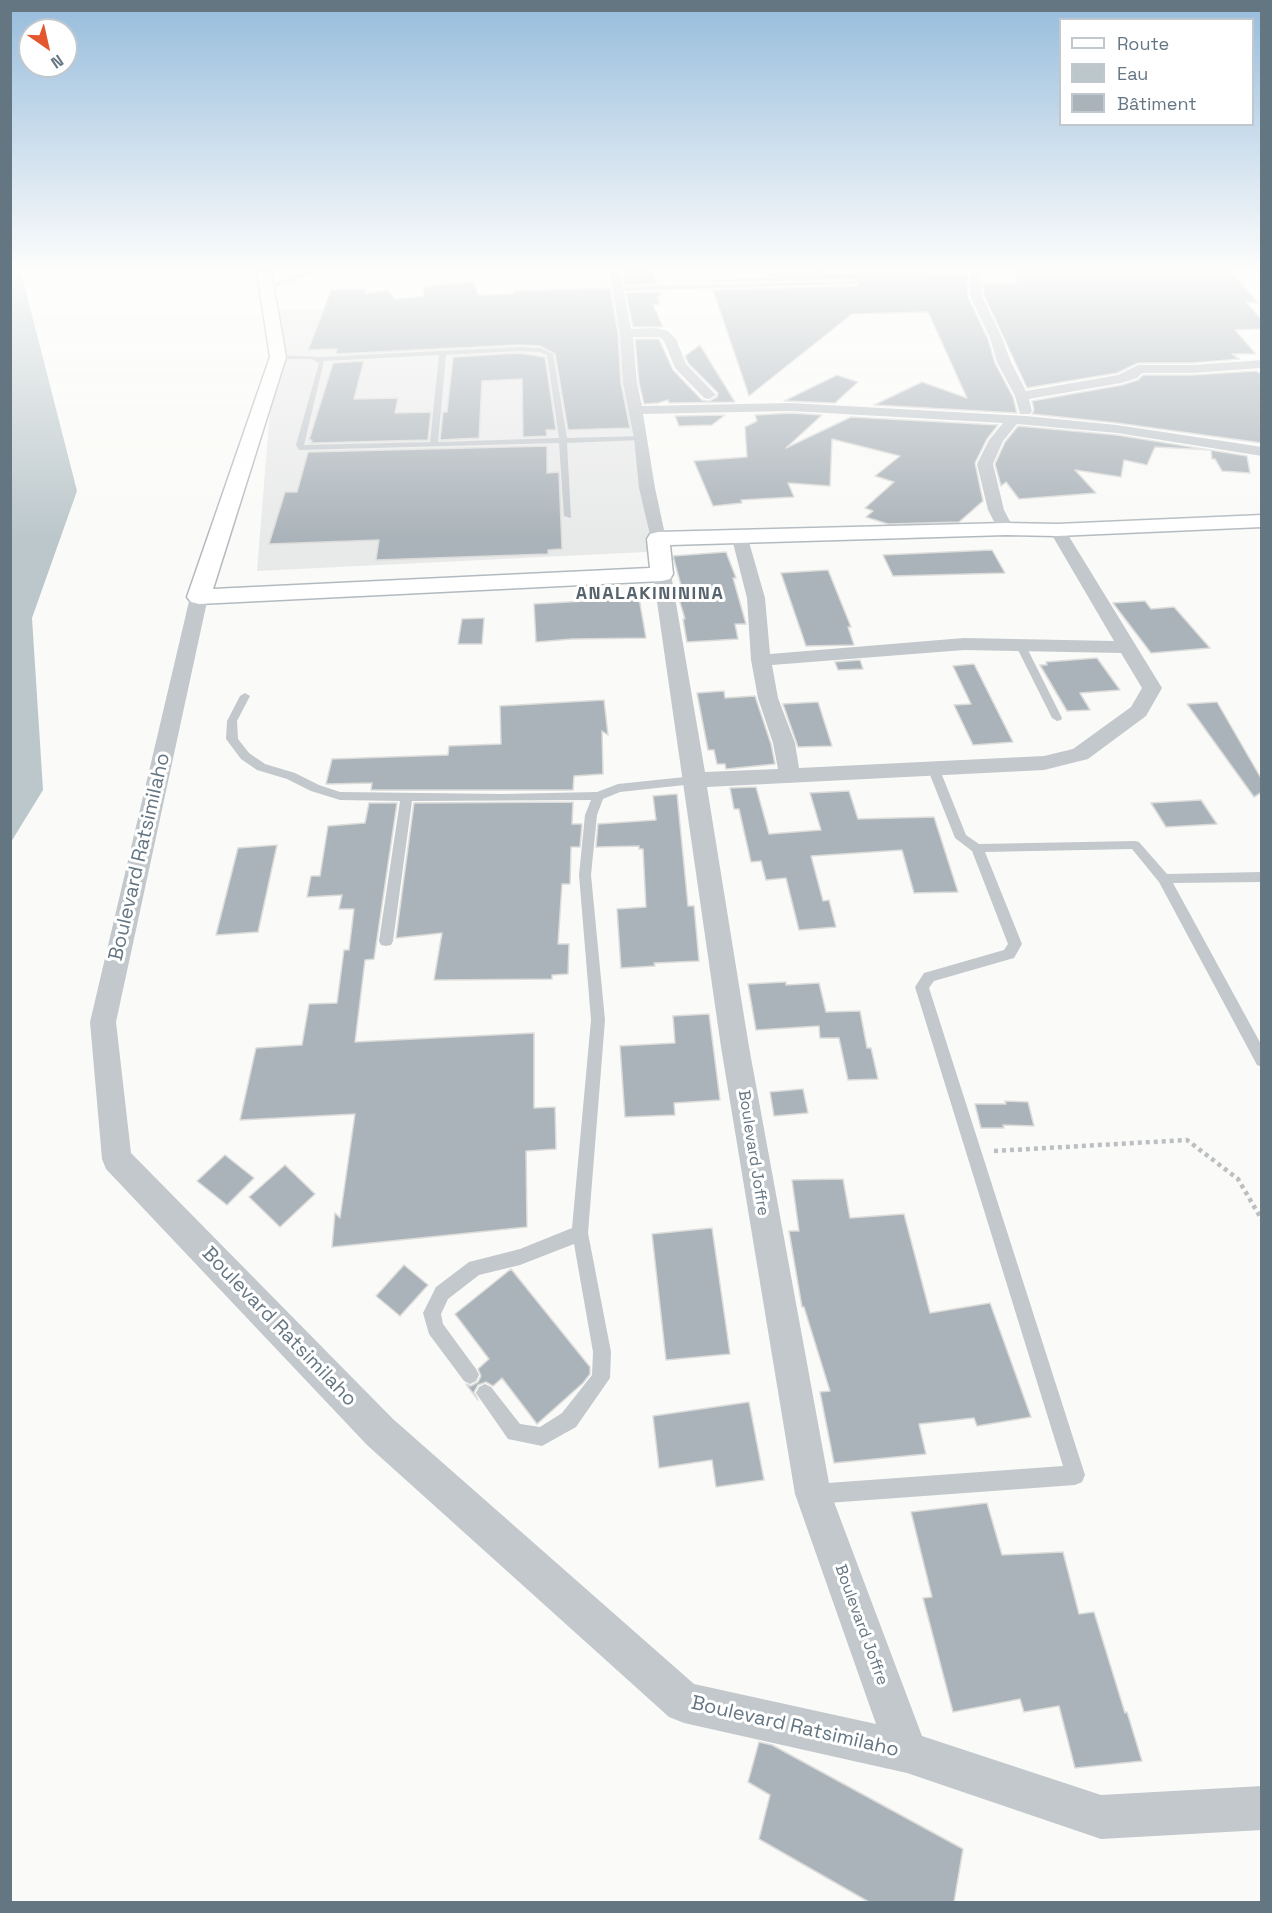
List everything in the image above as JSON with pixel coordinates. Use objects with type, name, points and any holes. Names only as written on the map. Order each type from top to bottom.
[{"type":"street","name":"Boulevard Ratsimilaho","points":[[277,361],[199,597],[103,1022],[117,1159],[380,1432],[684,1702],[908,1752],[1101,1817],[1262,1808]]},
{"type":"street","points":[[629,361],[634,410],[658,539],[739,535],[1006,529],[1057,530],[1262,521]]},
{"type":"street","points":[[679,361],[709,395]]},
{"type":"street","points":[[1004,361],[1022,396],[1020,420],[996,440],[985,464],[996,510],[1006,529]]},
{"type":"street","points":[[1022,396],[1121,379],[1132,375],[1138,369],[1192,369],[1262,364]]},
{"type":"street","points":[[634,410],[791,407],[1020,420],[1129,430],[1262,452]]},
{"type":"street","points":[[694,780],[1044,763],[1080,754],[1139,711],[1152,688],[1057,530]]},
{"type":"street","points":[[739,535],[756,598],[761,660],[768,698],[784,743],[790,775]]},
{"type":"street","name":"Boulevard Joffre","points":[[658,539],[675,665],[686,718],[767,1239],[813,1494],[908,1752]]},
{"type":"street","points":[[199,597],[662,574]]},
{"type":"street","points":[[761,660],[964,644],[1128,647]]},
{"type":"lane","points":[[321,361],[300,445],[302,447],[641,438]]},
{"type":"lane","points":[[434,444],[441,361]]},
{"type":"lane","points":[[553,361],[563,440],[568,516]]},
{"type":"lane","points":[[1021,646],[1057,718]]},
{"type":"lane","points":[[245,696],[232,721],[232,739],[245,756],[261,767],[340,795],[503,798],[598,796],[618,788],[694,780]]},
{"type":"lane","points":[[934,770],[961,838],[977,848],[1135,845],[1164,879],[1262,1061]]},
{"type":"lane","points":[[386,941],[407,795]]},
{"type":"lane","points":[[485,1393],[515,1432],[542,1437],[569,1420],[601,1378],[602,1352],[580,1233],[598,1020],[585,875],[591,814],[598,796]]},
{"type":"lane","points":[[813,1494],[1075,1475],[922,987],[928,976],[1009,954],[1015,944],[977,848]]},
{"type":"lane","points":[[1164,879],[1262,877]]},
{"type":"lane","points":[[470,1375],[435,1328],[432,1313],[442,1293],[475,1268],[520,1257],[580,1233]]},
{"type":"path","points":[[974,1152],[1187,1140],[1238,1179],[1262,1220]]},
{"type":"shaded area","points":[[274,361],[627,361],[666,551],[257,571]]},
{"type":"water","points":[[10,361],[44,361],[77,491],[32,618],[43,790],[11,842]]},
{"type":"building","points":[[364,361],[354,399],[398,398],[395,413],[431,412],[428,440],[311,443],[312,440],[309,440],[333,363]]},
{"type":"building","points":[[453,361],[546,361],[556,430],[546,430],[547,436],[523,437],[522,379],[482,381],[479,438],[440,440],[443,412],[447,412]]},
{"type":"building","points":[[556,361],[620,361],[621,383],[630,428],[568,430]]},
{"type":"building","points":[[637,361],[669,361],[673,370],[702,400],[709,401],[717,397],[718,393],[687,361],[710,361],[735,402],[669,403],[668,400],[644,404]]},
{"type":"building","points":[[737,361],[793,361],[749,396]]},
{"type":"building","points":[[950,361],[994,361],[1013,397],[1017,413],[874,405],[922,382],[967,398]]},
{"type":"building","points":[[1015,361],[1213,361],[1138,363],[1117,373],[1027,388]]},
{"type":"building","points":[[1256,371],[1262,374],[1262,443],[1032,414],[1034,410],[1032,401],[1122,385],[1138,380],[1143,375]]},
{"type":"building","points":[[837,375],[858,382],[835,403],[784,401]]},
{"type":"building","points":[[791,413],[822,415],[786,448],[851,417],[998,425],[987,439],[975,463],[983,501],[959,522],[888,524],[866,517],[873,511],[865,508],[894,482],[875,476],[900,456],[832,439],[830,486],[788,483],[794,497],[741,500],[742,503],[713,506],[694,461],[747,457],[745,427],[757,421],[755,415]]},
{"type":"building","points":[[725,415],[712,425],[679,426],[675,416]]},
{"type":"building","points":[[1018,426],[1117,435],[1209,450],[1155,447],[1147,465],[1124,460],[1121,477],[1075,470],[1096,493],[1019,499],[1006,482],[1001,486],[995,464],[1005,442]]},
{"type":"building","points":[[547,446],[547,473],[559,472],[562,549],[548,550],[548,554],[376,560],[379,540],[269,544],[285,492],[297,492],[308,452]]},
{"type":"building","points":[[1211,450],[1247,456],[1250,473],[1222,471],[1215,459],[1212,459]]},
{"type":"building","points":[[992,550],[1005,573],[893,576],[883,555]]},
{"type":"building","points":[[726,552],[736,578],[733,578],[746,624],[735,624],[738,639],[687,642],[683,619],[685,619],[676,589],[682,589],[673,556]]},
{"type":"building","points":[[828,570],[851,627],[848,627],[854,645],[806,646],[781,573]]},
{"type":"building","points":[[639,598],[646,638],[536,642],[534,604]]},
{"type":"building","points":[[1145,601],[1151,609],[1174,607],[1210,648],[1151,653],[1113,603]]},
{"type":"building","points":[[484,618],[482,644],[458,644],[462,619]]},
{"type":"building","points":[[1097,658],[1120,690],[1080,693],[1090,710],[1067,711],[1040,665],[1047,665],[1046,662]]},
{"type":"building","points":[[860,660],[863,669],[838,670],[835,662]]},
{"type":"building","points":[[974,664],[1013,742],[973,745],[954,705],[971,704],[953,666]]},
{"type":"building","points":[[724,691],[725,698],[755,696],[771,744],[775,764],[726,769],[725,764],[717,764],[714,750],[708,750],[697,693]]},
{"type":"building","points":[[604,700],[608,735],[602,731],[603,774],[574,776],[573,790],[371,790],[372,783],[326,784],[332,759],[448,755],[449,746],[501,744],[500,706]]},
{"type":"building","points":[[818,702],[832,746],[798,747],[783,704]]},
{"type":"building","points":[[1217,702],[1262,780],[1262,792],[1254,797],[1187,704]]},
{"type":"building","points":[[756,787],[769,834],[821,830],[810,793],[849,791],[858,819],[934,817],[958,892],[914,893],[902,850],[811,856],[823,901],[829,900],[836,927],[799,930],[786,878],[766,880],[761,861],[751,862],[739,809],[734,809],[730,788]]},
{"type":"building","points":[[677,794],[688,906],[694,906],[699,961],[654,963],[655,966],[621,968],[617,909],[646,907],[643,849],[639,849],[639,846],[596,847],[598,824],[656,820],[653,796]]},
{"type":"building","points":[[1201,800],[1217,824],[1166,827],[1151,803]]},
{"type":"building","points":[[573,802],[572,824],[582,824],[580,847],[571,847],[570,884],[562,884],[558,944],[569,944],[568,974],[552,975],[552,979],[434,980],[442,933],[396,938],[414,803]]},
{"type":"building","points":[[369,803],[397,803],[374,959],[365,960],[355,1042],[534,1033],[534,1108],[555,1107],[556,1149],[526,1151],[527,1227],[332,1247],[335,1213],[340,1218],[355,1114],[240,1120],[256,1048],[302,1045],[309,1004],[337,1003],[344,950],[349,950],[354,909],[339,909],[342,895],[307,897],[311,876],[320,876],[328,826],[365,823]]},
{"type":"building","points":[[277,845],[258,932],[216,935],[238,848]]},
{"type":"building","points":[[786,982],[786,985],[819,983],[826,1012],[860,1011],[867,1048],[871,1048],[878,1079],[848,1080],[839,1038],[820,1038],[819,1026],[756,1030],[748,984]]},
{"type":"building","points":[[709,1014],[720,1100],[674,1103],[675,1115],[625,1117],[620,1046],[675,1043],[673,1016]]},
{"type":"building","points":[[803,1089],[808,1113],[774,1116],[770,1092]]},
{"type":"building","points":[[1005,1101],[1028,1102],[1034,1126],[1003,1125],[1004,1128],[981,1128],[975,1104],[1006,1104]]},
{"type":"building","points":[[225,1155],[254,1178],[227,1205],[197,1181]]},
{"type":"building","points":[[285,1165],[315,1194],[280,1227],[249,1197]]},
{"type":"building","points":[[843,1179],[850,1218],[904,1214],[930,1313],[990,1303],[1031,1417],[977,1426],[974,1418],[919,1424],[926,1454],[834,1463],[820,1392],[830,1391],[804,1307],[802,1307],[789,1231],[799,1231],[792,1180]]},
{"type":"building","points":[[712,1228],[730,1354],[666,1360],[652,1234]]},
{"type":"building","points":[[404,1265],[428,1285],[400,1316],[376,1296]]},
{"type":"building","points":[[511,1269],[590,1367],[590,1374],[583,1383],[537,1424],[502,1378],[493,1386],[486,1382],[478,1385],[474,1392],[478,1400],[466,1384],[471,1386],[478,1382],[481,1376],[478,1369],[489,1359],[455,1314]]},
{"type":"building","points":[[749,1402],[764,1480],[716,1487],[712,1460],[659,1468],[653,1416]]},
{"type":"building","points":[[987,1503],[1002,1555],[1063,1552],[1079,1614],[1094,1612],[1142,1761],[1075,1768],[1059,1706],[1024,1712],[1020,1699],[953,1712],[923,1598],[932,1597],[911,1512]]},
{"type":"building","points":[[759,1742],[772,1745],[963,1849],[954,1902],[869,1902],[759,1839],[770,1795],[748,1782]]},
{"type":"district","name":"ANALAKINININA","points":[[650,594]]}]
